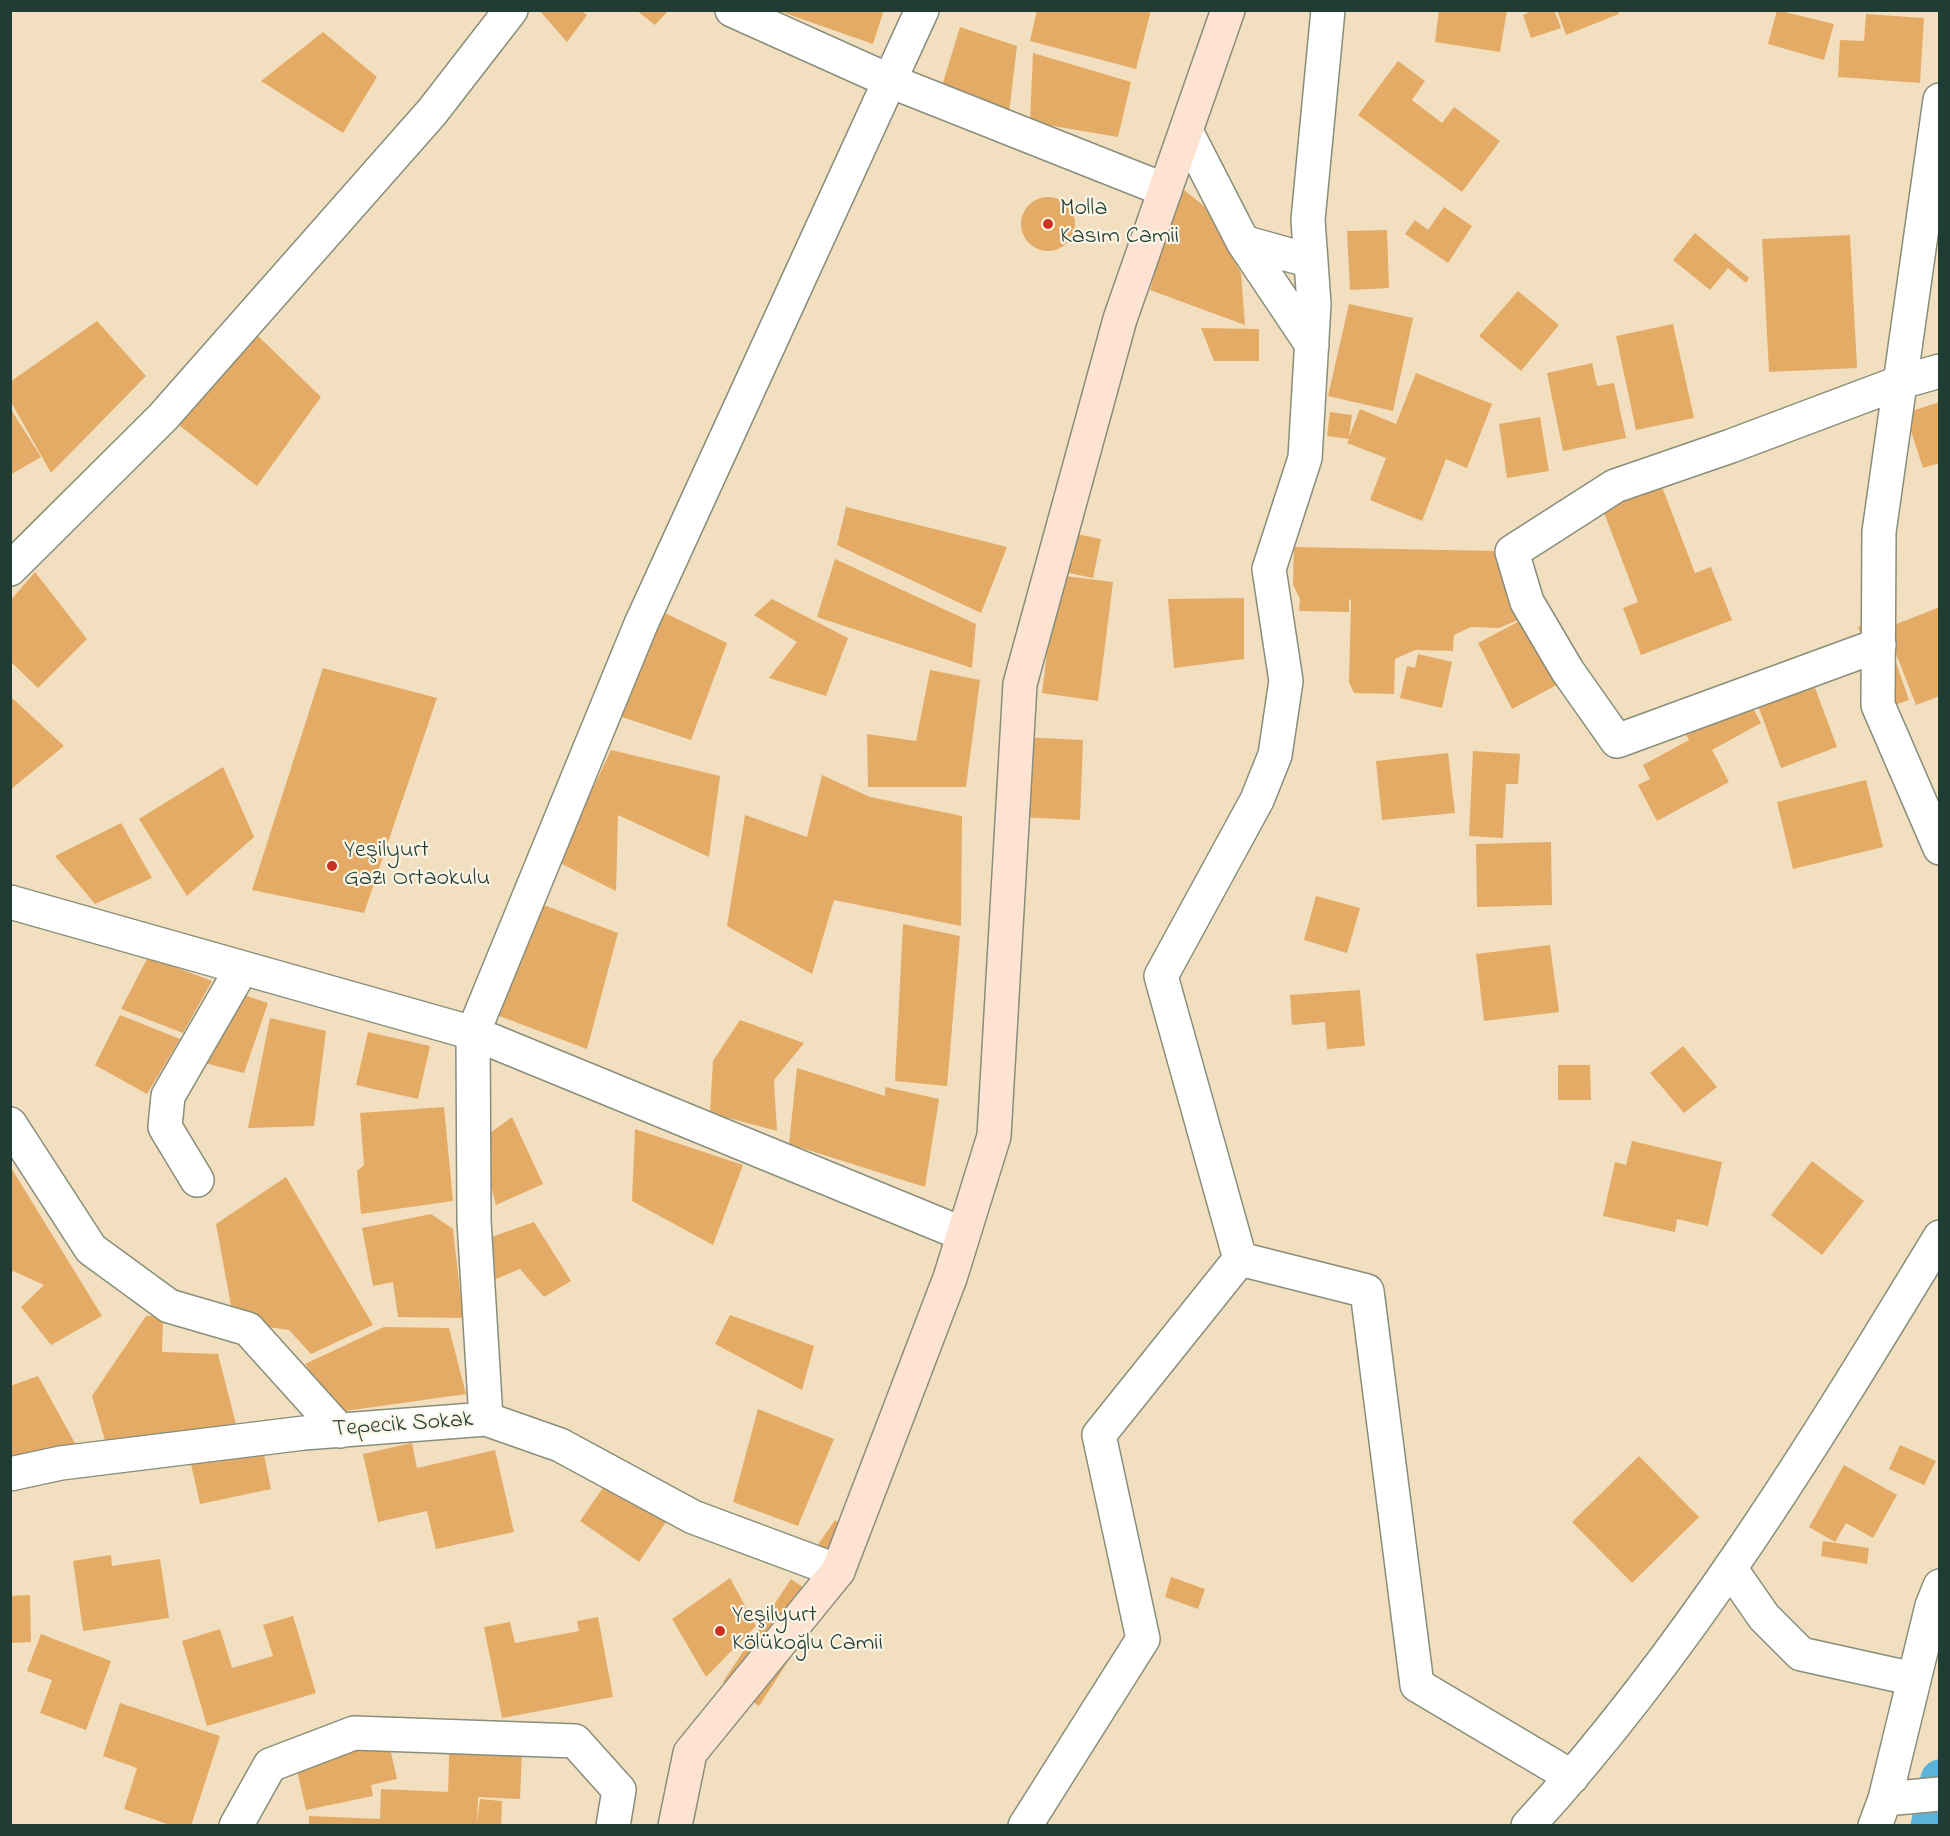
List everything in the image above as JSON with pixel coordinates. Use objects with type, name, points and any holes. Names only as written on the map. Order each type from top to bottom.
[{"type":"main road","points":[[675,1826],[690,1753],[838,1571],[946,1288],[994,1136],[1020,684],[1120,319],[1228,10]]},
{"type":"street","points":[[10,569],[163,417],[432,112],[511,10]]},
{"type":"street","points":[[732,10],[890,81],[1166,190]]},
{"type":"street","points":[[486,1419],[474,1221],[473,1033],[641,624],[922,10]]},
{"type":"street","points":[[1240,1259],[1161,976],[1257,800],[1275,755],[1286,681],[1269,570],[1305,458],[1314,304],[1308,220],[1328,10]]},
{"type":"street","points":[[1940,100],[1879,532],[1878,705],[1940,848]]},
{"type":"street","points":[[1185,131],[1243,242],[1312,345]]},
{"type":"street","points":[[1243,242],[1311,261]]},
{"type":"street","points":[[1879,645],[1617,741],[1567,670],[1527,602],[1512,552],[1615,486],[1731,446],[1901,382],[1940,371]]},
{"type":"street","points":[[11,903],[473,1033],[963,1234]]},
{"type":"street","points":[[197,1180],[165,1127],[168,1096],[242,968]]},
{"type":"street","points":[[10,1124],[91,1249],[169,1306],[248,1329],[340,1431]]},
{"type":"street","points":[[1528,1826],[1572,1777],[1699,1614],[1872,1348],[1940,1237]]},
{"type":"street","points":[[1240,1259],[1367,1291],[1417,1685],[1572,1777]]},
{"type":"street","points":[[1024,1826],[1143,1639],[1100,1435],[1240,1259]]},
{"type":"street","name":"Tepecik Sokak","points":[[10,1474],[61,1463],[340,1431],[486,1419],[560,1445],[693,1517],[838,1571]]},
{"type":"street","points":[[1730,1568],[1764,1617],[1802,1654],[1914,1679]]},
{"type":"street","points":[[1904,1803],[1914,1679],[1932,1606],[1940,1586]]},
{"type":"street","points":[[236,1826],[270,1765],[354,1733],[575,1741],[619,1790],[613,1826]]},
{"type":"building","points":[[539,10],[581,10],[587,15],[567,42]]},
{"type":"building","points":[[636,10],[669,10],[655,25]]},
{"type":"building","points":[[776,10],[884,10],[873,44]]},
{"type":"building","points":[[1037,10],[1151,10],[1136,69],[1030,41]]},
{"type":"building","points":[[1439,10],[1507,10],[1500,52],[1435,42]]},
{"type":"building","points":[[1534,10],[1554,10],[1561,28],[1531,38],[1523,15]]},
{"type":"building","points":[[1557,10],[1618,10],[1619,14],[1566,35]]},
{"type":"building","points":[[1777,10],[1834,24],[1824,60],[1768,44]]},
{"type":"building","points":[[1866,14],[1924,18],[1920,83],[1838,77],[1840,40],[1864,41]]},
{"type":"building","points":[[960,27],[1017,46],[1009,113],[942,86]]},
{"type":"building","points":[[323,32],[377,77],[343,133],[261,81]]},
{"type":"building","points":[[1033,53],[1131,82],[1118,137],[1030,122]]},
{"type":"building","points":[[1398,61],[1425,81],[1412,100],[1442,123],[1454,107],[1500,141],[1462,192],[1358,115]]},
{"type":"building","points":[[1180,187],[1204,206],[1241,273],[1245,325],[1150,290]]},
{"type":"building","name":"Molla Kasım Camii","points":[[1048,197],[1058,199],[1067,205],[1073,214],[1075,224],[1073,234],[1067,243],[1058,249],[1048,251],[1038,249],[1029,243],[1023,234],[1021,224],[1023,214],[1029,205],[1038,199]]},
{"type":"building","points":[[1444,207],[1472,226],[1448,263],[1405,234],[1415,220],[1428,230]]},
{"type":"building","points":[[1387,230],[1389,288],[1350,290],[1347,231]]},
{"type":"building","points":[[1695,233],[1749,278],[1746,283],[1728,268],[1710,290],[1673,260]]},
{"type":"building","points":[[1850,235],[1857,368],[1769,372],[1762,239]]},
{"type":"building","points":[[1518,291],[1559,325],[1521,371],[1479,336]]},
{"type":"building","points":[[1349,304],[1413,318],[1393,411],[1328,396]]},
{"type":"building","points":[[97,321],[146,376],[51,473],[10,400],[10,382]]},
{"type":"building","points":[[1673,324],[1694,418],[1636,430],[1616,336]]},
{"type":"building","points":[[1201,328],[1259,329],[1259,361],[1214,361]]},
{"type":"building","points":[[256,334],[321,397],[257,486],[175,422]]},
{"type":"building","points":[[1592,363],[1597,386],[1614,383],[1626,438],[1563,451],[1547,373]]},
{"type":"building","points":[[1416,373],[1492,404],[1467,468],[1446,459],[1422,521],[1370,500],[1386,458],[1347,443],[1349,439],[1327,436],[1330,412],[1352,415],[1349,437],[1360,409],[1396,424]]},
{"type":"building","points":[[1940,402],[1940,463],[1923,468],[1905,413]]},
{"type":"building","points":[[10,408],[41,457],[10,475]]},
{"type":"building","points":[[1540,417],[1549,471],[1507,478],[1499,424]]},
{"type":"building","points":[[1654,466],[1695,573],[1711,567],[1732,620],[1641,655],[1623,608],[1638,602],[1595,489]]},
{"type":"building","points":[[846,507],[1007,547],[981,613],[837,545]]},
{"type":"building","points":[[1062,531],[1101,539],[1093,578],[1055,570]]},
{"type":"building","points":[[1294,547],[1497,551],[1525,617],[1499,628],[1471,627],[1454,635],[1453,651],[1415,650],[1395,659],[1394,694],[1354,693],[1349,682],[1351,602],[1349,598],[1349,612],[1299,611],[1300,599],[1293,585]]},
{"type":"building","points":[[835,559],[976,624],[972,668],[817,617]]},
{"type":"building","points":[[35,572],[87,639],[38,688],[10,661],[10,601]]},
{"type":"building","points":[[1057,575],[1113,582],[1098,701],[1042,693]]},
{"type":"building","points":[[1244,598],[1244,659],[1174,668],[1168,599]]},
{"type":"building","points":[[772,599],[848,638],[826,696],[769,678],[797,642],[754,615]]},
{"type":"building","points":[[1940,607],[1940,696],[1916,705],[1886,628]]},
{"type":"building","points":[[663,612],[727,643],[691,740],[616,715]]},
{"type":"building","points":[[1527,617],[1562,682],[1512,709],[1478,643]]},
{"type":"building","points":[[1881,619],[1909,700],[1886,708],[1858,627]]},
{"type":"building","points":[[1418,654],[1452,662],[1442,708],[1400,698],[1407,666],[1415,668]]},
{"type":"building","points":[[1805,661],[1837,747],[1781,768],[1749,681]]},
{"type":"building","points":[[323,668],[437,698],[364,913],[252,890]]},
{"type":"building","points":[[930,670],[980,680],[966,787],[868,787],[867,734],[916,741]]},
{"type":"building","points":[[1737,680],[1761,723],[1712,750],[1729,782],[1657,821],[1638,785],[1650,779],[1643,765],[1689,740],[1675,713]]},
{"type":"building","points":[[10,696],[64,746],[10,790]]},
{"type":"building","points":[[1021,737],[1083,740],[1080,820],[1019,817]]},
{"type":"building","points":[[611,750],[720,776],[709,857],[618,815],[616,891],[558,862]]},
{"type":"building","points":[[1473,751],[1520,754],[1518,784],[1506,784],[1503,838],[1469,836]]},
{"type":"building","points":[[1448,753],[1455,813],[1382,820],[1376,761]]},
{"type":"building","points":[[223,767],[254,837],[187,896],[139,819]]},
{"type":"building","points":[[822,775],[870,797],[962,816],[961,926],[834,900],[812,974],[727,926],[745,815],[807,837]]},
{"type":"building","points":[[1866,780],[1883,847],[1793,869],[1777,802]]},
{"type":"building","points":[[121,823],[152,878],[95,904],[55,856]]},
{"type":"building","points":[[1551,842],[1552,905],[1477,907],[1476,844]]},
{"type":"building","points":[[1316,896],[1360,908],[1347,953],[1304,940]]},
{"type":"building","points":[[536,902],[618,933],[587,1049],[494,1014]]},
{"type":"building","points":[[903,924],[960,936],[947,1086],[895,1081]]},
{"type":"building","points":[[1550,945],[1559,1012],[1484,1021],[1476,954]]},
{"type":"building","points":[[148,957],[212,981],[183,1033],[121,1009]]},
{"type":"building","points":[[217,986],[268,1003],[244,1073],[181,1057]]},
{"type":"building","points":[[1360,990],[1365,1046],[1327,1049],[1325,1022],[1292,1025],[1290,995]]},
{"type":"building","points":[[120,1015],[180,1039],[147,1094],[95,1065]]},
{"type":"building","points":[[270,1018],[326,1031],[314,1126],[248,1128]]},
{"type":"building","points":[[740,1020],[804,1043],[774,1080],[777,1131],[710,1113],[713,1061]]},
{"type":"building","points":[[368,1032],[430,1046],[418,1099],[356,1085]]},
{"type":"building","points":[[1683,1046],[1717,1087],[1684,1113],[1650,1073]]},
{"type":"building","points":[[1558,1065],[1590,1065],[1591,1100],[1558,1100]]},
{"type":"building","points":[[797,1068],[885,1096],[885,1087],[939,1099],[925,1187],[789,1144]]},
{"type":"building","points":[[444,1107],[453,1201],[361,1214],[357,1171],[364,1165],[360,1113]]},
{"type":"building","points":[[512,1117],[543,1184],[496,1205],[479,1141]]},
{"type":"building","points":[[635,1129],[743,1165],[713,1245],[632,1201]]},
{"type":"building","points":[[1632,1141],[1722,1162],[1708,1226],[1677,1219],[1675,1232],[1603,1216],[1615,1162],[1626,1165]]},
{"type":"building","points":[[1812,1161],[1864,1201],[1822,1255],[1771,1215]]},
{"type":"building","points":[[10,1166],[102,1316],[51,1345],[21,1307],[44,1285],[13,1271],[10,1273]]},
{"type":"building","points":[[286,1177],[373,1325],[311,1354],[289,1330],[234,1322],[216,1224]]},
{"type":"building","points":[[431,1214],[453,1229],[463,1318],[398,1317],[393,1282],[373,1286],[362,1228]]},
{"type":"building","points":[[534,1222],[571,1281],[544,1297],[520,1269],[491,1281],[483,1240]]},
{"type":"building","points":[[730,1315],[814,1346],[802,1390],[715,1344]]},
{"type":"building","points":[[146,1316],[163,1316],[162,1352],[218,1354],[237,1428],[106,1444],[92,1396]]},
{"type":"building","points":[[384,1327],[449,1328],[466,1394],[338,1412],[305,1364]]},
{"type":"building","points":[[38,1376],[76,1445],[10,1459],[10,1386]]},
{"type":"building","points":[[758,1409],[834,1439],[798,1526],[733,1502]]},
{"type":"building","points":[[412,1443],[417,1468],[495,1450],[514,1532],[436,1549],[427,1511],[378,1522],[363,1454]]},
{"type":"building","points":[[262,1445],[271,1489],[200,1504],[190,1460]]},
{"type":"building","points":[[1900,1445],[1936,1461],[1924,1485],[1889,1469]]},
{"type":"building","points":[[1639,1456],[1699,1517],[1632,1583],[1572,1522]]},
{"type":"building","points":[[1844,1465],[1897,1495],[1873,1538],[1846,1523],[1835,1542],[1809,1527]]},
{"type":"building","points":[[609,1479],[668,1519],[639,1562],[580,1521]]},
{"type":"building","points":[[835,1520],[848,1529],[827,1557],[815,1549]]},
{"type":"building","points":[[1823,1541],[1869,1548],[1867,1564],[1821,1556]]},
{"type":"building","points":[[111,1555],[112,1566],[160,1559],[169,1618],[83,1631],[73,1561]]},
{"type":"building","points":[[1171,1577],[1205,1589],[1198,1609],[1165,1597]]},
{"type":"building","points":[[730,1578],[756,1626],[706,1677],[672,1619]]},
{"type":"building","points":[[791,1579],[826,1603],[759,1706],[723,1682]]},
{"type":"building","points":[[30,1595],[31,1642],[10,1643],[10,1596]]},
{"type":"building","points":[[293,1616],[316,1693],[207,1726],[182,1641],[220,1629],[232,1668],[273,1656],[263,1625]]},
{"type":"building","points":[[598,1617],[613,1697],[502,1718],[484,1627],[510,1622],[515,1643],[579,1631],[577,1621]]},
{"type":"building","points":[[41,1634],[111,1661],[86,1730],[40,1713],[52,1680],[27,1671]]},
{"type":"building","points":[[120,1703],[220,1736],[191,1826],[173,1826],[124,1809],[137,1768],[103,1756]]},
{"type":"building","points":[[385,1726],[397,1779],[371,1785],[373,1796],[306,1810],[295,1761]]},
{"type":"building","points":[[450,1726],[523,1729],[520,1799],[478,1797],[477,1823],[480,1799],[502,1801],[501,1826],[309,1826],[309,1816],[380,1819],[381,1789],[448,1792]]},
{"type":"waterway","points":[[1930,1826],[1940,1779]]},
{"type":"place","name":"Molla Kasım Camii","points":[[1048,224]]},
{"type":"place","name":"Yeşilyurt Gazı Ortaokulu","points":[[332,866]]},
{"type":"place","name":"Yeşilyurt Kölükoğlu Camii","points":[[720,1631]]}]
